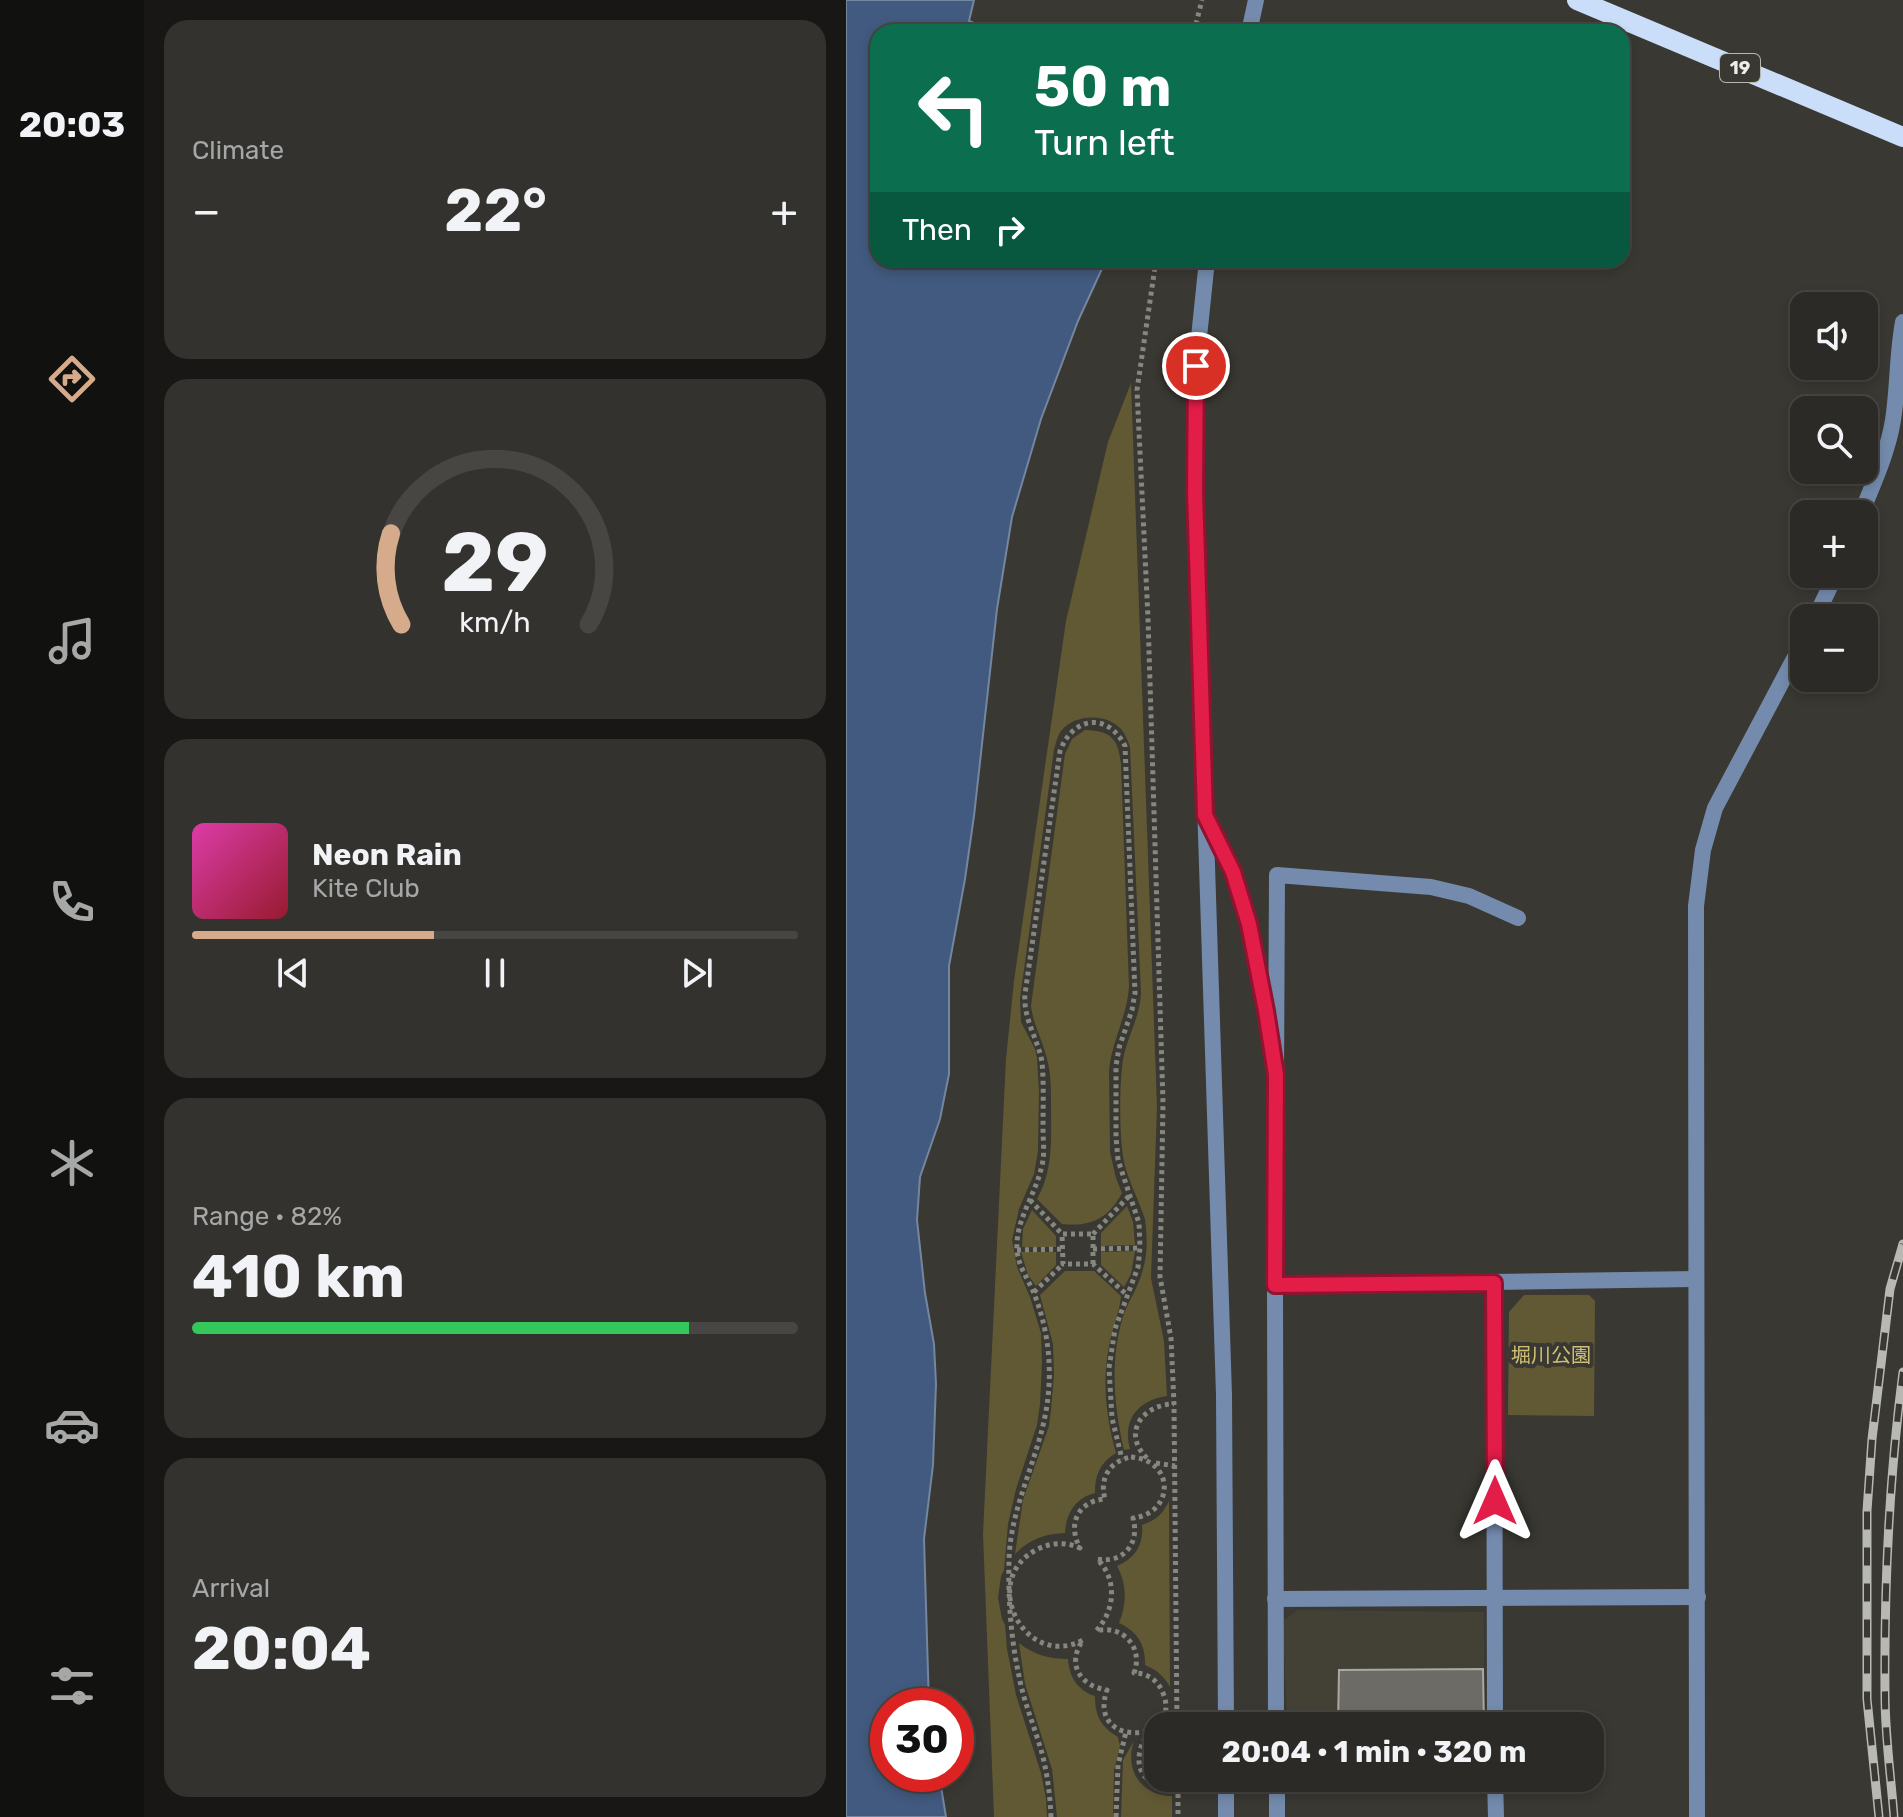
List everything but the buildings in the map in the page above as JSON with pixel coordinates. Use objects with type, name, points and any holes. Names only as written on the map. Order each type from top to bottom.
[{"type":"main road","name":"19","points":[[1577,0],[1903,137]]},
{"type":"street","points":[[1251,24],[1256,0]]},
{"type":"street","points":[[1206,268],[1196,366],[1195,475],[1224,1395],[1226,1712]]},
{"type":"street","points":[[1866,500],[1893,421],[1903,322]]},
{"type":"street","points":[[1697,1817],[1696,906],[1703,850],[1715,808],[1790,666]]},
{"type":"street","points":[[1205,815],[1233,872],[1249,924],[1276,1075]]},
{"type":"street","points":[[1276,1712],[1277,875],[1431,887],[1469,896],[1518,918]]},
{"type":"street","points":[[1275,1285],[1695,1279]]},
{"type":"street","points":[[1494,1283],[1495,1712]]},
{"type":"street","points":[[1275,1599],[1698,1597]]},
{"type":"street","points":[[1226,1792],[1226,1817]]},
{"type":"street","points":[[1277,1792],[1277,1817]]},
{"type":"street","points":[[1495,1792],[1496,1817]]},
{"type":"path","points":[[1196,24],[1202,0]]},
{"type":"path","points":[[1155,268],[1137,390],[1148,618],[1162,1088],[1160,1277],[1171,1338],[1174,1404],[1177,1712]]},
{"type":"path","points":[[1051,1817],[1045,1767],[1014,1654],[1009,1593],[1011,1530],[1042,1430],[1049,1392],[1046,1339],[1034,1292],[1022,1271],[1017,1250],[1020,1219],[1040,1175],[1044,1157],[1043,1075],[1040,1051],[1025,1008],[1025,994],[1060,751],[1073,729],[1083,724],[1102,724],[1119,734],[1125,746],[1135,993],[1117,1058],[1116,1137],[1120,1168],[1139,1223],[1140,1248],[1138,1267],[1115,1329],[1109,1368],[1112,1418],[1122,1459]]},
{"type":"path","points":[[1093,1264],[1093,1234],[1130,1195]]},
{"type":"path","points":[[1030,1200],[1062,1234],[1063,1264]]},
{"type":"path","points":[[1062,1234],[1093,1234]]},
{"type":"path","points":[[1093,1249],[1140,1248]]},
{"type":"path","points":[[1017,1250],[1063,1249]]},
{"type":"path","points":[[1034,1292],[1063,1264],[1093,1264],[1127,1295]]},
{"type":"path","points":[[1163,1712],[1165,1698],[1162,1689],[1150,1676],[1134,1673],[1137,1658],[1130,1641],[1114,1630],[1096,1631],[1110,1608],[1112,1592],[1109,1577],[1097,1559],[1114,1559],[1123,1554],[1135,1538],[1133,1518],[1143,1517],[1159,1505],[1163,1496],[1162,1477],[1138,1447],[1136,1428],[1147,1411],[1155,1406],[1174,1404]]},
{"type":"path","points":[[1144,1732],[1126,1732],[1113,1726],[1107,1718],[1104,1698],[1107,1690],[1094,1688],[1079,1675],[1076,1654],[1083,1640],[1061,1646],[1030,1636],[1011,1609],[1009,1593],[1019,1564],[1030,1553],[1060,1543],[1080,1548],[1074,1534],[1078,1514],[1093,1501],[1105,1499],[1103,1482],[1113,1464],[1131,1457],[1175,1466]]},
{"type":"path","points":[[1116,1817],[1118,1765],[1126,1732]]},
{"type":"path","points":[[1144,1741],[1138,1755],[1144,1775]]},
{"type":"path","points":[[1178,1792],[1178,1817]]},
{"type":"shaded area","points":[[1298,1610],[1484,1612],[1484,1712],[1286,1712],[1283,1621]]},
{"type":"green space","points":[[1131,383],[1157,1107],[1151,1278],[1164,1341],[1167,1396],[1148,1402],[1135,1413],[1128,1429],[1130,1449],[1124,1450],[1116,1401],[1116,1352],[1124,1313],[1141,1276],[1147,1244],[1145,1219],[1125,1166],[1121,1129],[1123,1060],[1141,993],[1130,747],[1115,724],[1099,718],[1082,719],[1067,725],[1060,733],[1054,750],[1020,999],[1021,1022],[1037,1058],[1038,1151],[1034,1174],[1019,1209],[1012,1240],[1017,1267],[1041,1333],[1042,1362],[1037,1425],[1008,1524],[998,1598],[1016,1695],[1041,1773],[1047,1817],[994,1817],[983,1534],[1006,1059],[1014,981],[1066,621],[1108,442]]},
{"type":"green space","points":[[1085,730],[1107,734],[1115,742],[1120,755],[1129,987],[1109,1070],[1110,1152],[1122,1193],[1105,1215],[1072,1225],[1062,1224],[1037,1199],[1049,1164],[1051,1086],[1045,1052],[1031,1006],[1065,754],[1072,739]]},
{"type":"green space","points":[[1127,1206],[1133,1222],[1135,1245],[1101,1246],[1101,1233]]},
{"type":"green space","points":[[1032,1210],[1056,1236],[1056,1247],[1022,1247],[1023,1229]]},
{"type":"green space","points":[[1135,1251],[1131,1274],[1124,1287],[1101,1265],[1101,1252]]},
{"type":"green space","points":[[1021,1252],[1056,1252],[1056,1265],[1036,1286],[1028,1275]]},
{"type":"green space","points":[[1065,1271],[1094,1271],[1121,1296],[1106,1373],[1108,1413],[1116,1453],[1100,1470],[1095,1493],[1073,1508],[1065,1533],[1038,1538],[1015,1554],[1023,1500],[1049,1426],[1051,1410],[1053,1344],[1040,1295]]},
{"type":"green space","name":"堀川公園","points":[[1524,1295],[1589,1295],[1595,1301],[1594,1416],[1508,1415],[1509,1312]]},
{"type":"green space","points":[[1169,1501],[1170,1687],[1160,1674],[1145,1665],[1139,1640],[1131,1630],[1119,1623],[1125,1594],[1117,1566],[1137,1550],[1142,1525],[1158,1516]]},
{"type":"green space","points":[[1019,1643],[1042,1656],[1068,1659],[1076,1682],[1084,1691],[1095,1696],[1100,1720],[1118,1737],[1120,1746],[1114,1770],[1113,1817],[1057,1817],[1052,1769],[1025,1684]]},
{"type":"green space","points":[[1134,1741],[1131,1751],[1133,1771],[1144,1786],[1144,1792],[1172,1796],[1172,1817],[1121,1817],[1123,1760]]},
{"type":"water","points":[[846,0],[974,0],[969,21],[976,24],[870,24],[870,268],[1102,268],[1078,321],[1041,419],[1012,517],[997,609],[974,816],[949,966],[949,1074],[940,1119],[920,1177],[917,1220],[934,1344],[936,1384],[933,1465],[924,1539],[928,1688],[870,1688],[870,1792],[942,1792],[946,1817],[846,1817]]},
{"type":"railway","points":[[1879,1817],[1867,1699],[1867,1511],[1872,1439],[1890,1289],[1903,1244]]},
{"type":"railway","points":[[1894,1817],[1885,1710],[1885,1614],[1891,1493],[1903,1372]]},
{"type":"route","points":[[1196,366],[1195,491],[1205,815],[1233,872],[1249,924],[1276,1075],[1275,1285],[1494,1283],[1495,1501]]}]
